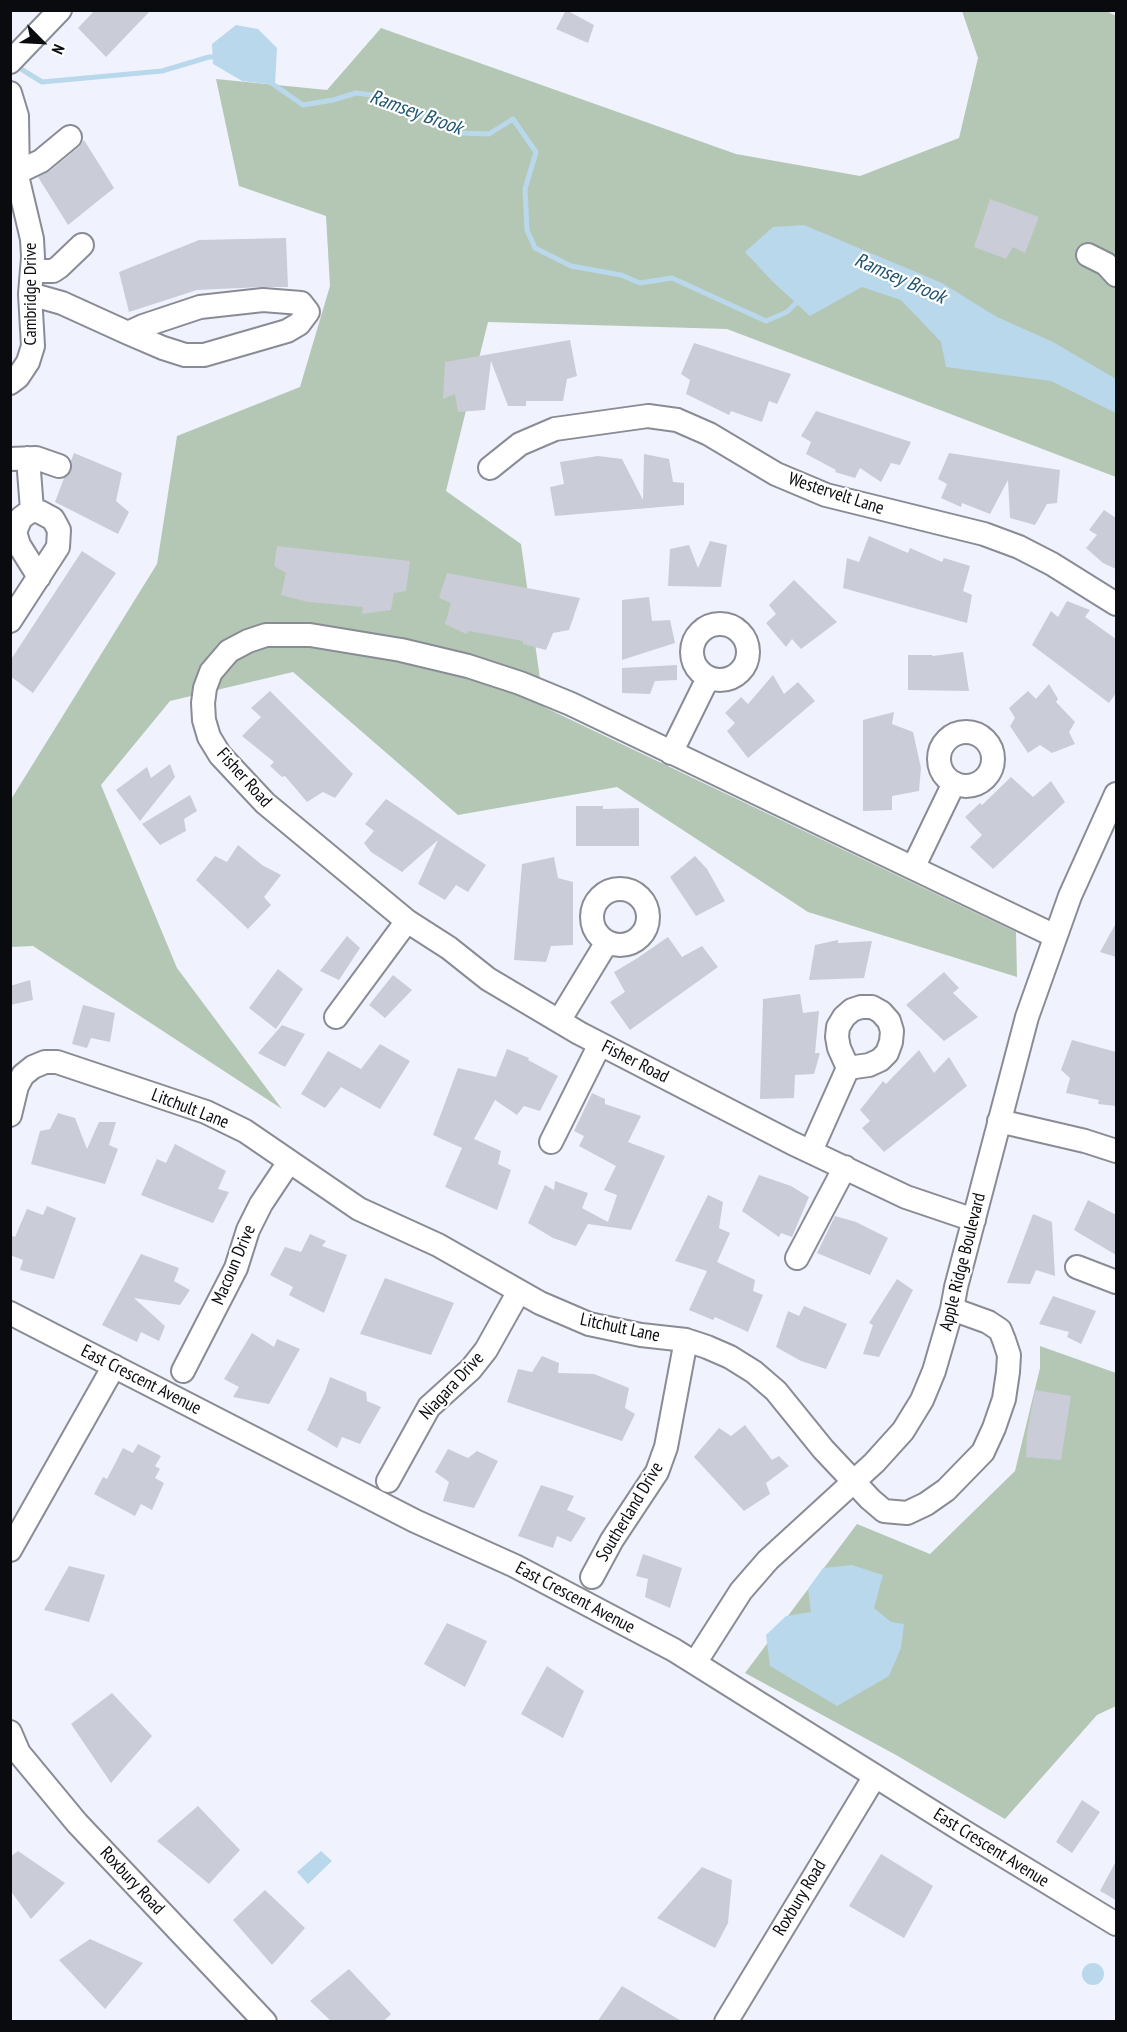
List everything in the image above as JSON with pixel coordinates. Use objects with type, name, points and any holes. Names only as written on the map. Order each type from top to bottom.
[{"type":"street","points":[[10,62],[60,10]]},
{"type":"street","name":"Cambridge Drive","points":[[10,93],[17,116],[18,180],[32,239],[30,294],[33,346],[18,377],[10,383]]},
{"type":"street","points":[[18,172],[41,161],[70,137]]},
{"type":"street","points":[[32,271],[53,270],[59,267],[82,245]]},
{"type":"street","points":[[1088,255],[1106,264],[1116,275]]},
{"type":"street","points":[[30,294],[62,303],[128,333],[185,355],[204,356],[287,331],[299,324],[308,312],[301,303],[272,301],[200,307],[142,326],[128,333]]},
{"type":"street","name":"Westervelt Lane","points":[[490,468],[520,444],[555,429],[648,416],[677,420],[709,434],[776,474],[826,495],[984,534],[1019,547],[1052,564],[1116,604]]},
{"type":"street","points":[[32,510],[19,459],[36,458],[59,466]]},
{"type":"street","points":[[10,621],[58,547],[59,530],[53,519],[32,510]]},
{"type":"street","points":[[32,510],[21,518],[15,532],[19,545],[39,577]]},
{"type":"street","name":"Fisher Road","points":[[974,1221],[906,1197],[811,1151],[600,1044],[488,980],[449,948],[407,921],[265,803],[220,755],[209,737],[204,720],[205,688],[211,672],[229,651],[266,634],[310,635],[401,650],[468,666],[520,683],[571,704],[1055,936]]},
{"type":"street","points":[[671,753],[708,678]]},
{"type":"street","points":[[913,868],[954,783]]},
{"type":"street","name":"Apple Ridge Boulevard","points":[[695,1663],[741,1591],[768,1560],[874,1463],[903,1431],[922,1400],[934,1371],[952,1309],[1027,1017],[1070,896],[1116,794]]},
{"type":"street","points":[[336,1017],[407,921]]},
{"type":"street","points":[[559,1021],[607,942]]},
{"type":"street","points":[[551,1142],[600,1044]]},
{"type":"street","name":"Litchult Lane","points":[[10,1115],[17,1086],[23,1075],[33,1067],[45,1062],[57,1062],[206,1112],[245,1131],[359,1209],[438,1245],[485,1271],[518,1293],[589,1324],[641,1335],[686,1340],[730,1357],[754,1372],[776,1391],[823,1449],[884,1511],[907,1513],[926,1504],[946,1490],[983,1452],[1004,1399],[1009,1355],[1000,1330],[988,1322],[952,1309]]},
{"type":"street","points":[[811,1151],[848,1068]]},
{"type":"street","points":[[999,1120],[1116,1151]]},
{"type":"street","name":"Macoun Drive","points":[[183,1371],[236,1268],[248,1230],[261,1204],[289,1162]]},
{"type":"street","points":[[797,1258],[845,1167]]},
{"type":"street","points":[[1077,1267],[1116,1282]]},
{"type":"street","name":"Niagara Drive","points":[[388,1481],[429,1407],[471,1369],[486,1350],[518,1293]]},
{"type":"street","name":"East Crescent Avenue","points":[[10,1313],[415,1521],[515,1566],[674,1650],[1116,1924]]},
{"type":"street","name":"Southerland Drive","points":[[591,1577],[612,1540],[657,1472],[666,1447],[686,1340]]},
{"type":"street","points":[[10,1550],[114,1366]]},
{"type":"street","name":"Roxbury Road","points":[[10,1732],[19,1753],[77,1823],[266,2022]]},
{"type":"street","name":"Roxbury Road","points":[[726,2022],[875,1776]]},
{"type":"green space","points":[[1105,10],[1116,16],[1116,477],[727,329],[488,322],[446,491],[521,544],[544,707],[1016,932],[1017,977],[808,912],[617,787],[458,815],[293,672],[170,701],[101,785],[177,968],[282,1109],[33,946],[11,947],[10,801],[157,564],[177,436],[300,387],[330,286],[326,216],[239,186],[216,79],[327,90],[381,28],[736,154],[860,176],[959,138],[978,58],[962,11]]},
{"type":"green space","points":[[1040,1346],[1116,1373],[1116,1706],[1097,1715],[1005,1819],[896,1755],[745,1673],[857,1524],[930,1554],[1015,1471],[1040,1368]]},
{"type":"water","points":[[236,25],[258,29],[277,48],[275,85],[242,81],[213,64],[212,44]]},
{"type":"water","points":[[804,225],[942,283],[997,317],[1053,342],[1116,379],[1116,413],[1051,381],[946,367],[941,342],[901,300],[862,287],[810,316],[745,252],[773,227]]},
{"type":"water","points":[[852,1565],[883,1575],[874,1608],[891,1622],[904,1624],[901,1648],[889,1676],[837,1706],[770,1666],[766,1635],[786,1616],[811,1612],[808,1589],[823,1568]]},
{"type":"water","points":[[321,1851],[332,1861],[308,1884],[297,1872]]},
{"type":"water","points":[[1089,1963],[1097,1963],[1104,1970],[1104,1978],[1097,1985],[1089,1985],[1082,1978],[1082,1970]]},
{"type":"building","points":[[95,10],[151,10],[106,57],[78,28]]},
{"type":"building","points":[[566,10],[594,25],[588,43],[556,29]]},
{"type":"building","points":[[84,140],[114,188],[68,225],[38,177],[50,171],[79,147]]},
{"type":"building","points":[[990,199],[1039,217],[1025,253],[1013,247],[1006,259],[974,247]]},
{"type":"building","points":[[286,238],[288,287],[197,290],[129,312],[119,272],[199,240]]},
{"type":"building","points":[[570,340],[577,376],[567,379],[563,401],[526,401],[526,406],[508,406],[491,361],[485,410],[458,412],[455,394],[443,399],[445,362]]},
{"type":"building","points":[[694,343],[791,374],[777,404],[769,401],[762,422],[731,411],[729,415],[686,394],[690,380],[681,374]]},
{"type":"building","points":[[816,411],[911,442],[900,465],[891,463],[881,482],[860,468],[855,478],[835,472],[836,470],[806,454],[811,442],[801,436]]},
{"type":"building","points":[[74,453],[122,473],[116,501],[129,512],[118,534],[55,502],[64,478],[71,471]]},
{"type":"building","points":[[949,453],[1060,470],[1057,503],[1047,504],[1035,525],[1010,518],[1008,480],[990,514],[962,503],[961,507],[941,498],[947,484],[938,479]]},
{"type":"building","points":[[644,454],[669,459],[673,482],[684,483],[684,505],[555,516],[550,487],[564,484],[560,462],[598,456],[622,459],[643,500]]},
{"type":"building","points":[[1104,510],[1116,518],[1116,569],[1103,563],[1086,548],[1097,535],[1089,530]]},
{"type":"building","points":[[869,536],[908,553],[910,548],[942,562],[944,558],[970,566],[963,591],[972,595],[967,623],[843,588],[847,558],[859,562]]},
{"type":"building","points":[[710,541],[727,545],[721,587],[668,586],[670,549],[689,545],[698,568]]},
{"type":"building","points":[[277,546],[410,561],[406,591],[394,593],[391,610],[362,614],[363,607],[308,602],[281,595],[286,573],[274,566]]},
{"type":"building","points":[[82,551],[116,573],[33,693],[10,676],[10,661]]},
{"type":"building","points":[[447,573],[580,598],[569,630],[553,633],[546,650],[523,644],[523,641],[469,631],[466,634],[445,624],[451,603],[439,598]]},
{"type":"building","points":[[794,580],[837,622],[801,649],[792,639],[786,647],[766,623],[776,614],[769,605]]},
{"type":"building","points":[[649,597],[652,621],[670,620],[675,643],[622,660],[622,600]]},
{"type":"building","points":[[1067,601],[1090,610],[1085,617],[1116,639],[1116,693],[1109,703],[1032,645],[1051,611],[1058,617]]},
{"type":"building","points":[[963,652],[969,691],[908,690],[908,655],[933,656]]},
{"type":"building","points":[[677,665],[677,680],[655,681],[650,694],[622,693],[622,668]]},
{"type":"building","points":[[773,675],[784,694],[798,682],[815,701],[748,758],[727,731],[735,723],[725,713],[741,697],[748,704]]},
{"type":"building","points":[[1049,684],[1058,699],[1056,702],[1075,722],[1069,732],[1075,744],[1052,753],[1040,745],[1028,753],[1010,726],[1015,718],[1009,708],[1028,691],[1036,699]]},
{"type":"building","points":[[270,691],[353,774],[335,798],[323,792],[307,802],[285,776],[282,777],[270,766],[274,762],[242,736],[261,717],[251,708]]},
{"type":"building","points":[[894,712],[892,724],[913,732],[921,768],[919,791],[892,796],[892,810],[863,811],[863,720]]},
{"type":"building","points":[[170,764],[175,777],[140,821],[116,790],[147,767],[151,778]]},
{"type":"building","points":[[1011,777],[1033,797],[1051,781],[1065,802],[993,869],[970,847],[982,835],[965,817],[980,803],[982,805]]},
{"type":"building","points":[[190,795],[197,811],[184,819],[186,831],[160,845],[142,824]]},
{"type":"building","points":[[386,799],[486,865],[468,892],[456,885],[445,900],[418,884],[438,840],[402,872],[371,852],[364,843],[374,831],[365,824]]},
{"type":"building","points":[[576,806],[603,806],[603,809],[639,808],[639,846],[576,846]]},
{"type":"building","points":[[238,845],[262,865],[281,875],[264,897],[271,905],[248,929],[196,880],[215,856],[227,862]]},
{"type":"building","points":[[695,856],[707,869],[725,901],[696,916],[670,877]]},
{"type":"building","points":[[554,857],[558,878],[573,882],[573,945],[551,946],[546,962],[514,960],[522,864]]},
{"type":"building","points":[[1116,923],[1116,957],[1100,952]]},
{"type":"building","points":[[347,936],[360,948],[339,980],[320,971]]},
{"type":"building","points":[[668,937],[682,957],[702,946],[718,967],[630,1030],[610,1002],[625,992],[614,972]]},
{"type":"building","points":[[838,940],[838,943],[872,941],[864,978],[809,980],[815,945]]},
{"type":"building","points":[[278,969],[303,989],[276,1029],[249,1008]]},
{"type":"building","points":[[944,972],[959,988],[953,993],[978,1017],[944,1041],[906,1005]]},
{"type":"building","points":[[393,975],[412,990],[385,1018],[369,1005]]},
{"type":"building","points":[[30,980],[33,1000],[10,1005],[10,986]]},
{"type":"building","points":[[800,994],[803,1013],[819,1011],[815,1053],[820,1053],[814,1074],[795,1075],[794,1098],[760,1099],[763,999]]},
{"type":"building","points":[[83,1005],[115,1013],[110,1042],[91,1038],[87,1048],[72,1044]]},
{"type":"building","points":[[282,1025],[305,1034],[285,1067],[258,1053]]},
{"type":"building","points":[[1072,1040],[1116,1052],[1116,1106],[1098,1104],[1099,1100],[1066,1093],[1070,1078],[1061,1070]]},
{"type":"building","points":[[380,1044],[410,1061],[380,1109],[341,1087],[325,1108],[301,1094],[328,1051],[361,1069]]},
{"type":"building","points":[[507,1049],[529,1058],[528,1060],[558,1076],[540,1111],[524,1106],[517,1115],[495,1100],[474,1139],[501,1151],[498,1164],[511,1170],[497,1210],[445,1187],[462,1148],[433,1135],[458,1068],[496,1077]]},
{"type":"building","points":[[919,1050],[934,1073],[949,1057],[967,1086],[884,1152],[862,1128],[870,1121],[860,1110],[883,1081],[886,1084]]},
{"type":"building","points":[[592,1093],[605,1099],[605,1104],[641,1116],[628,1142],[665,1156],[631,1230],[588,1224],[576,1246],[553,1238],[528,1223],[545,1185],[554,1190],[555,1181],[588,1193],[582,1208],[608,1222],[617,1195],[604,1190],[616,1166],[579,1146],[584,1136],[574,1131]]},
{"type":"building","points":[[58,1113],[75,1118],[87,1149],[99,1122],[116,1122],[109,1145],[118,1149],[105,1184],[31,1164],[40,1131],[50,1129]]},
{"type":"building","points":[[175,1144],[226,1171],[218,1189],[229,1192],[213,1223],[141,1195],[157,1159],[166,1163]]},
{"type":"building","points":[[759,1175],[791,1186],[809,1197],[792,1237],[781,1233],[779,1237],[742,1211]]},
{"type":"building","points":[[708,1195],[723,1202],[719,1228],[730,1233],[717,1262],[755,1280],[753,1291],[763,1295],[748,1332],[715,1317],[713,1320],[689,1310],[707,1271],[675,1261]]},
{"type":"building","points":[[1088,1200],[1116,1215],[1116,1255],[1074,1230]]},
{"type":"building","points":[[47,1206],[76,1218],[54,1279],[20,1270],[23,1260],[10,1255],[10,1235],[15,1237],[27,1209],[43,1215]]},
{"type":"building","points":[[1033,1214],[1052,1222],[1055,1276],[1036,1270],[1030,1284],[1007,1283]]},
{"type":"building","points":[[835,1216],[856,1222],[888,1238],[870,1275],[817,1253]]},
{"type":"building","points":[[310,1234],[326,1241],[322,1246],[347,1255],[324,1313],[289,1295],[293,1287],[270,1275],[285,1247],[301,1252]]},
{"type":"building","points":[[141,1254],[179,1268],[174,1281],[190,1290],[180,1305],[134,1298],[165,1326],[159,1341],[141,1332],[137,1342],[102,1325]]},
{"type":"building","points":[[385,1278],[454,1303],[431,1355],[360,1334]]},
{"type":"building","points":[[897,1279],[913,1290],[879,1357],[863,1354],[873,1325],[869,1323]]},
{"type":"building","points":[[1053,1296],[1096,1311],[1081,1344],[1067,1337],[1069,1332],[1039,1324]]},
{"type":"building","points":[[804,1306],[847,1324],[826,1369],[801,1361],[776,1347],[788,1311],[799,1316]]},
{"type":"building","points":[[252,1333],[274,1347],[277,1339],[300,1349],[269,1404],[233,1397],[239,1387],[224,1379]]},
{"type":"building","points":[[542,1356],[559,1363],[558,1373],[594,1374],[629,1388],[625,1408],[635,1414],[622,1441],[507,1402],[518,1369],[532,1372]]},
{"type":"building","points":[[330,1377],[366,1392],[367,1401],[381,1407],[360,1444],[342,1437],[337,1448],[307,1430]]},
{"type":"building","points":[[1035,1390],[1071,1396],[1061,1460],[1026,1457],[1027,1433]]},
{"type":"building","points":[[745,1425],[772,1460],[779,1456],[789,1466],[766,1483],[770,1494],[744,1511],[694,1457],[719,1428],[731,1436]]},
{"type":"building","points":[[138,1444],[161,1456],[155,1466],[160,1469],[155,1478],[164,1483],[152,1510],[141,1504],[135,1516],[94,1494],[103,1477],[107,1479],[123,1448],[133,1453]]},
{"type":"building","points":[[448,1449],[468,1458],[477,1451],[498,1461],[474,1508],[443,1501],[449,1482],[435,1472]]},
{"type":"building","points":[[541,1485],[574,1496],[567,1510],[586,1518],[571,1542],[557,1536],[553,1548],[518,1536]]},
{"type":"building","points":[[643,1554],[682,1568],[670,1608],[645,1597],[648,1579],[636,1576]]},
{"type":"building","points":[[69,1566],[105,1575],[89,1622],[44,1610]]},
{"type":"building","points":[[447,1623],[487,1641],[465,1687],[424,1664]]},
{"type":"building","points":[[547,1666],[584,1691],[563,1738],[521,1714]]},
{"type":"building","points":[[112,1693],[152,1736],[111,1783],[71,1724]]},
{"type":"building","points":[[1082,1800],[1100,1812],[1072,1853],[1056,1842]]},
{"type":"building","points":[[198,1806],[240,1850],[209,1884],[157,1841]]},
{"type":"building","points":[[18,1851],[65,1883],[31,1919],[10,1890],[10,1857]]},
{"type":"building","points":[[881,1854],[933,1886],[904,1938],[849,1906]]},
{"type":"building","points":[[1116,1861],[1116,1900],[1100,1891]]},
{"type":"building","points":[[702,1867],[732,1880],[728,1923],[715,1948],[657,1918]]},
{"type":"building","points":[[265,1890],[305,1928],[272,1965],[233,1920]]},
{"type":"building","points":[[90,1939],[143,1963],[105,2009],[59,1960]]},
{"type":"building","points":[[349,1969],[391,2014],[383,2022],[332,2022],[310,2001]]},
{"type":"building","points":[[622,1986],[683,2022],[597,2022]]},
{"type":"waterway","name":"Ramsey Brook","points":[[17,64],[42,82],[162,71],[209,57],[218,57]]},
{"type":"waterway","name":"Ramsey Brook","points":[[270,82],[303,105],[356,93],[372,95],[462,133],[489,134],[513,119],[536,152],[525,189],[527,230],[535,248],[571,266],[621,275],[640,283],[672,278],[766,321],[787,312],[800,299]]}]
